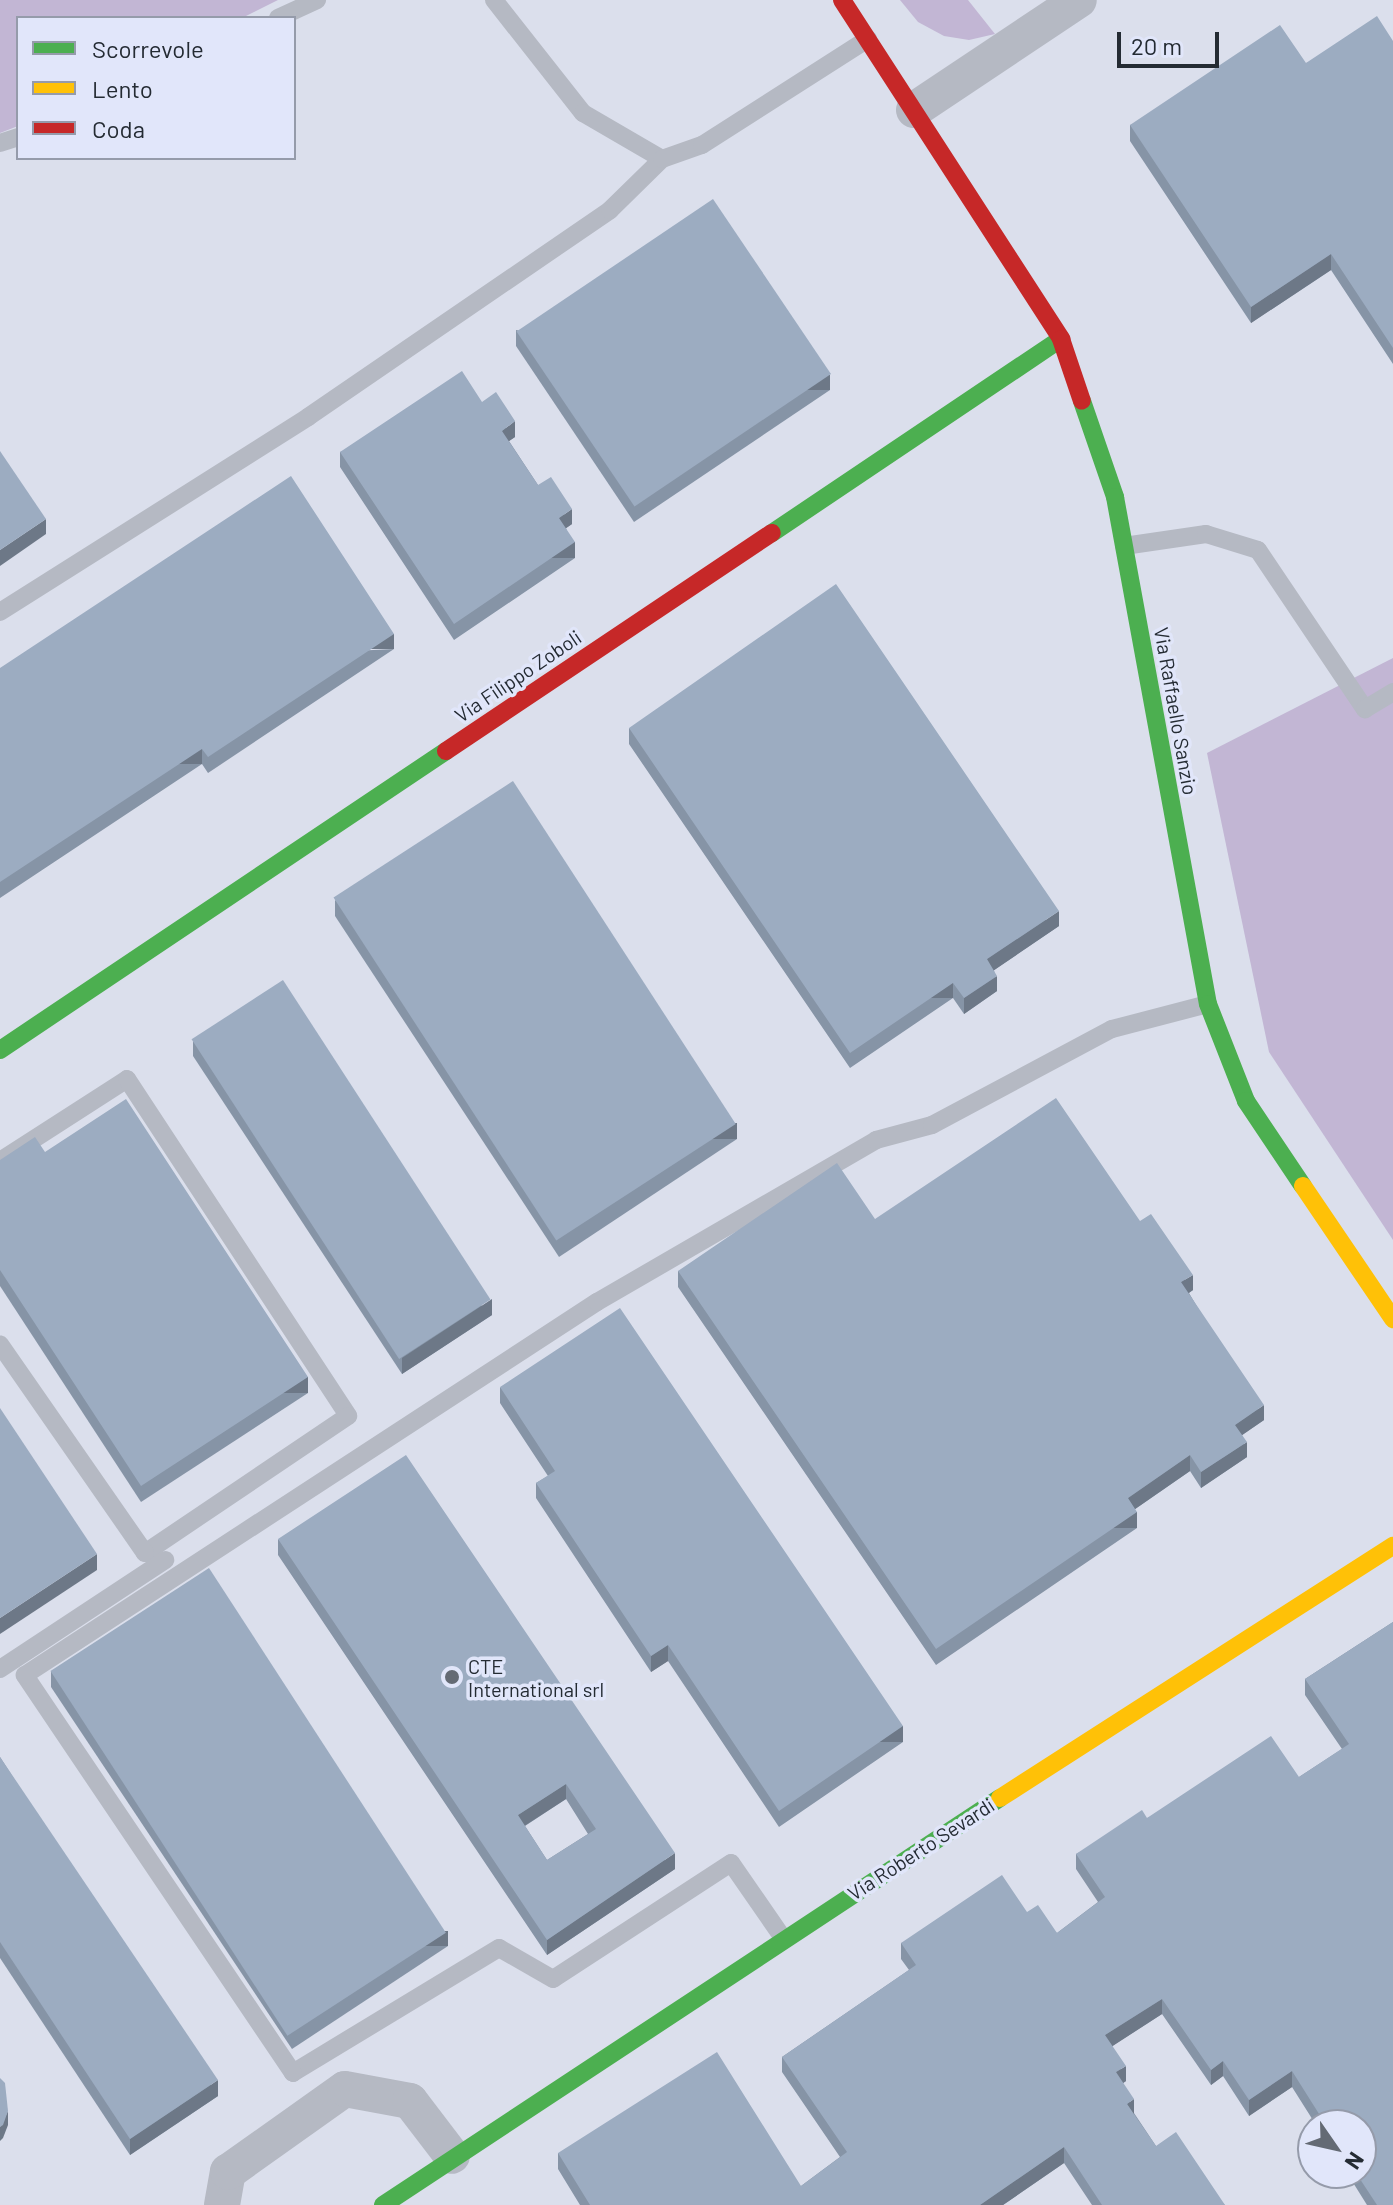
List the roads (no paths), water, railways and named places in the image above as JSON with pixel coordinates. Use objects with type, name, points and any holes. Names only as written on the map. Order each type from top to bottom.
[{"type":"street","name":"Via Raffaello Sanzio","points":[[842,0],[1061,339],[1115,497],[1208,1004],[1246,1101],[1393,1319]]},
{"type":"street","points":[[914,110],[1079,0]]},
{"type":"street","name":"Via Filippo Zoboli","points":[[0,1050],[1061,339]]},
{"type":"street","name":"Via Roberto Sevardi","points":[[383,2205],[452,2156],[783,1938],[1393,1546]]},
{"type":"street","points":[[222,2205],[228,2172],[345,2089],[410,2101],[452,2156]]},
{"type":"lane","points":[[282,16],[317,0]]},
{"type":"lane","points":[[494,0],[583,113],[662,159]]},
{"type":"lane","points":[[0,612],[308,417],[610,210],[662,159],[702,145],[868,39]]},
{"type":"lane","points":[[1124,546],[1206,534],[1258,550],[1365,709],[1393,692]]},
{"type":"lane","points":[[783,1938],[731,1863],[553,1979],[499,1948],[293,2073],[25,1675],[597,1302],[876,1140],[932,1125],[1112,1029],[1208,1004]]},
{"type":"lane","points":[[0,1161],[127,1079],[348,1416],[0,1669]]},
{"type":"lane","points":[[0,1344],[145,1553],[159,1553],[186,1571]]},
{"type":"place","name":"CTE International srl","points":[[452,1677]]}]
